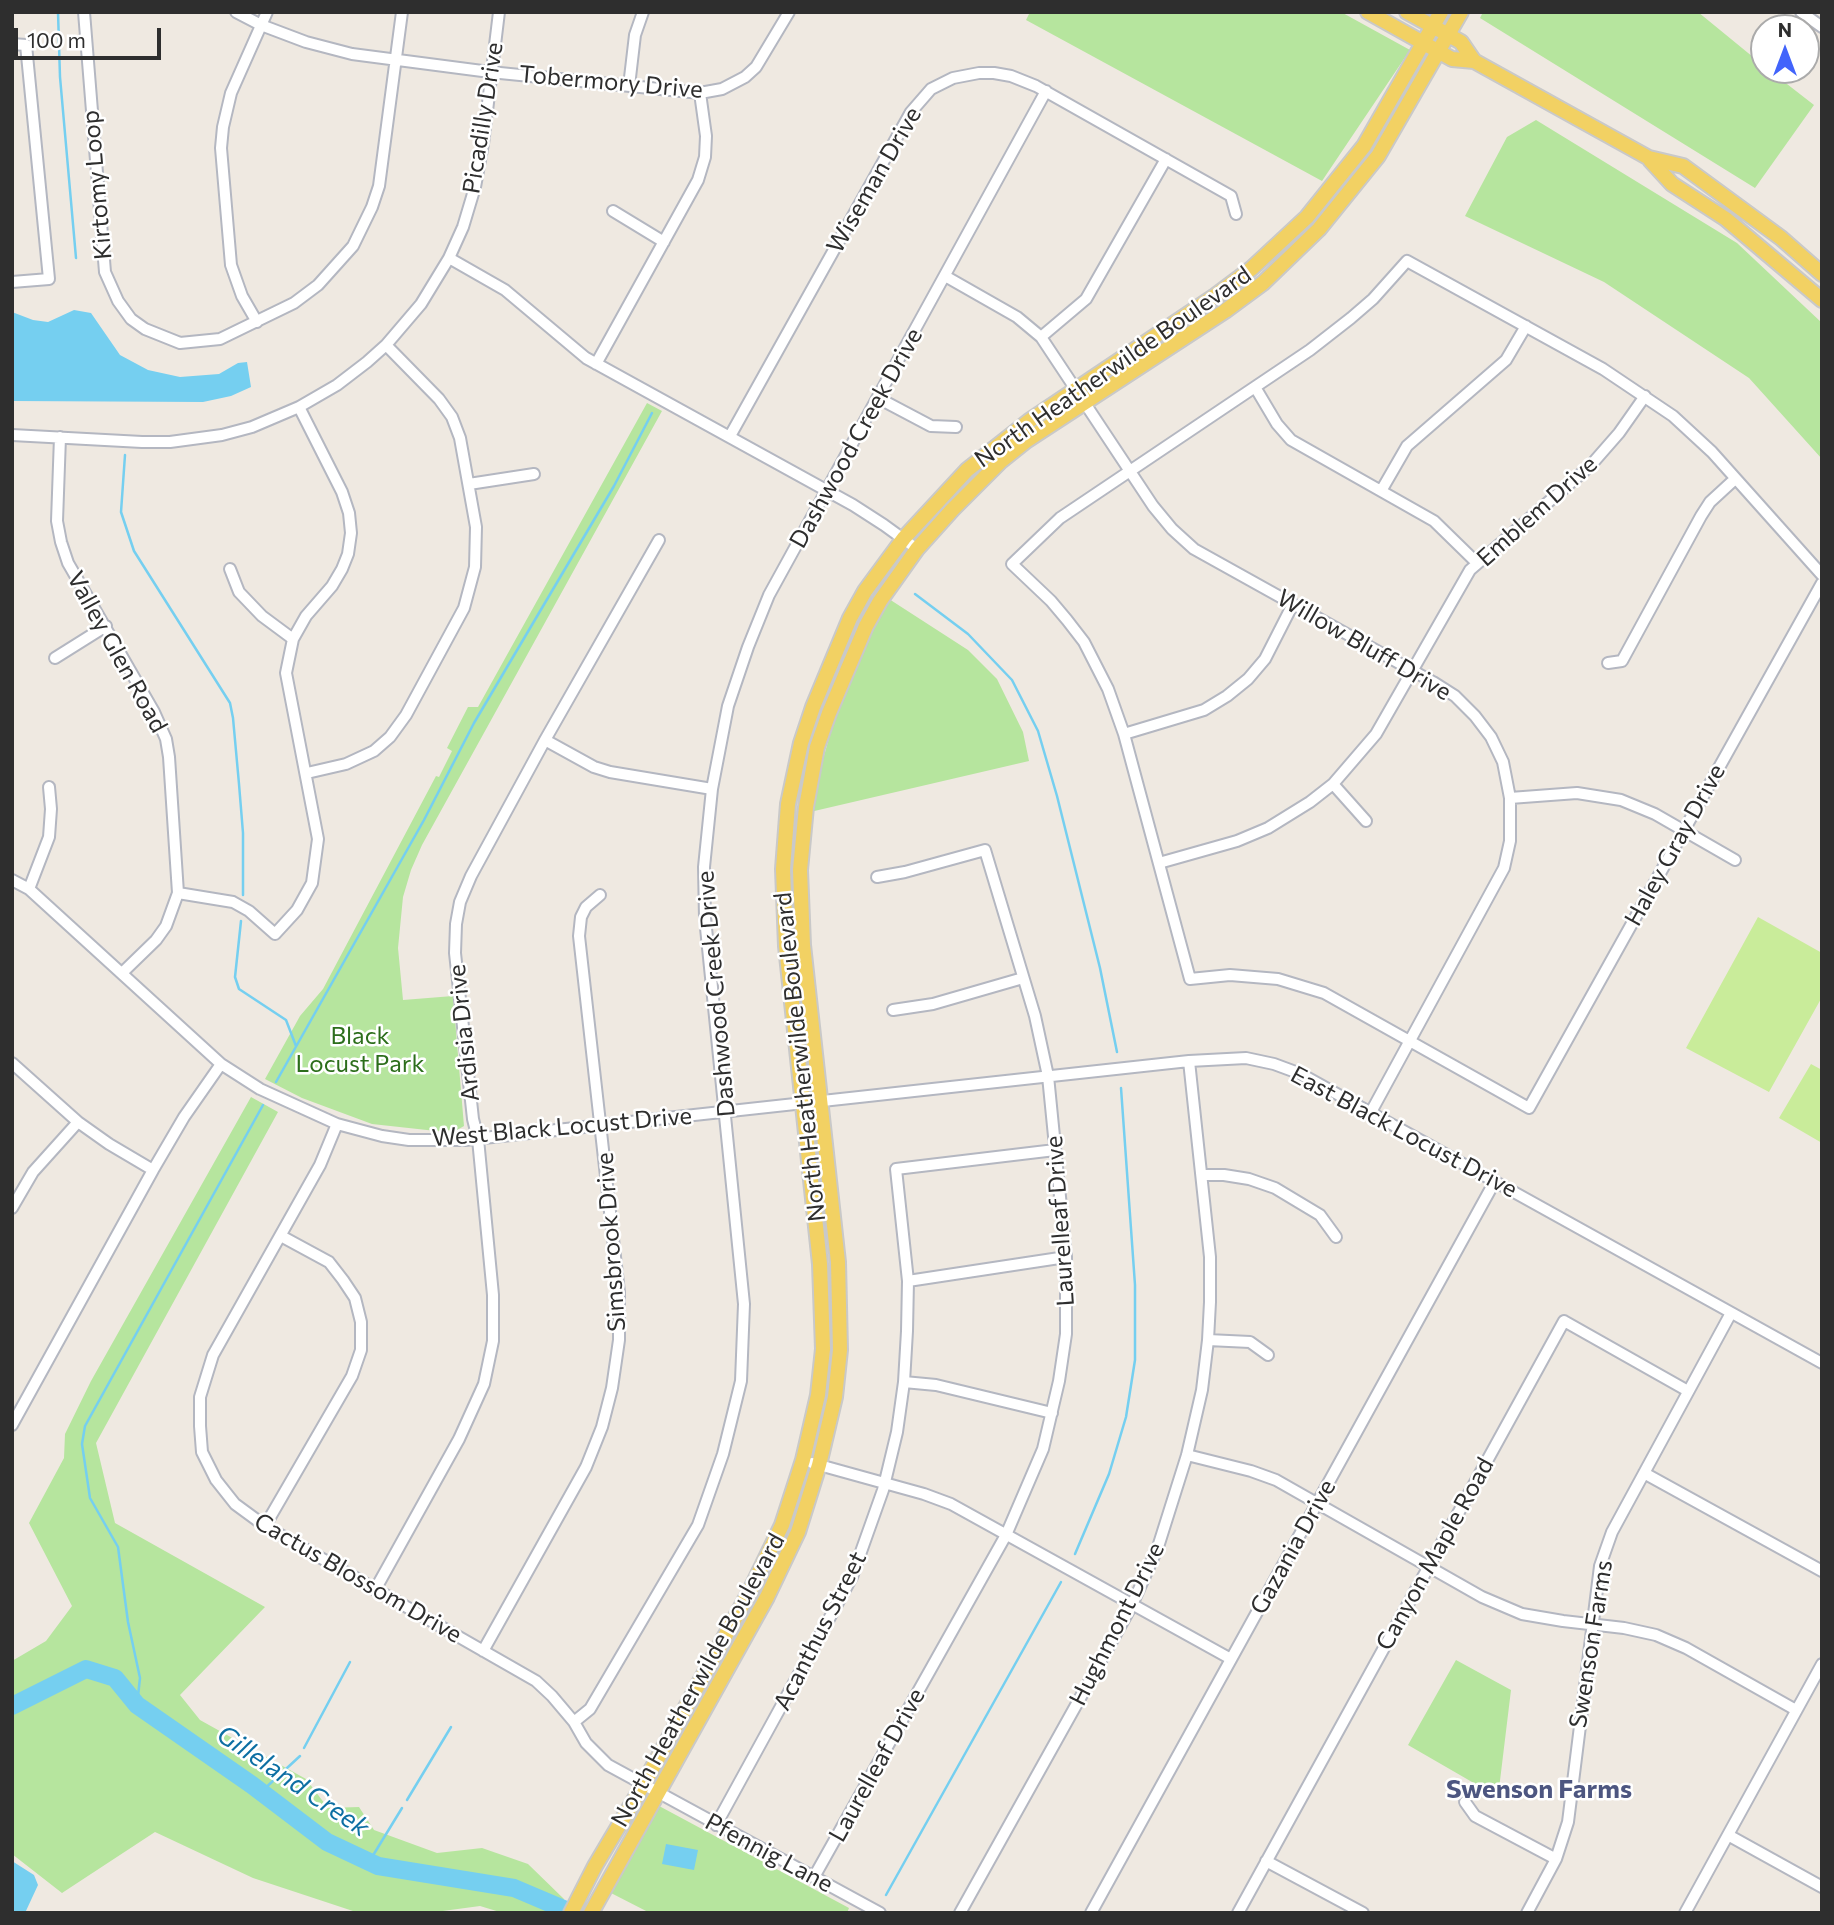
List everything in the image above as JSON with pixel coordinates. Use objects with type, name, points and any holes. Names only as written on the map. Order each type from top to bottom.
[{"type":"main road","points":[[1368,12],[1452,60],[1474,61],[1649,159],[1683,166],[1781,238],[1822,274]]},
{"type":"main road","points":[[1407,12],[1461,41],[1474,61]]},
{"type":"main road","name":"North Heatherwilde Boulevard","points":[[571,1913],[751,1589],[782,1525],[803,1460],[818,1395],[823,1349],[820,1264],[786,946],[783,869],[789,804],[801,743],[827,670],[850,618],[865,591],[904,538],[967,470],[1018,429],[1251,270],[1307,217],[1364,146],[1441,12]]},
{"type":"main road","name":"North Heatherwilde Boulevard","points":[[592,1913],[767,1597],[798,1532],[819,1465],[835,1398],[840,1350],[838,1262],[801,906],[800,870],[806,807],[817,747],[848,665],[880,600],[917,549],[1001,461],[1026,441],[1225,311],[1263,283],[1319,229],[1378,156],[1461,12]]},
{"type":"main road","points":[[1373,131],[1373,152],[1378,156]]},
{"type":"main road","points":[[1649,159],[1672,184],[1726,219],[1822,300]]},
{"type":"street","name":"Kirtomy Loop","points":[[84,12],[105,272],[118,300],[131,319],[145,329],[180,343],[220,339],[294,303],[318,285],[353,246],[372,207],[383,167],[402,12]]},
{"type":"street","name":"Tobermory Drive","points":[[236,12],[261,25],[306,42],[352,54],[490,72],[700,93],[722,89],[756,67],[789,12]]},
{"type":"street","points":[[257,322],[242,296],[231,265],[221,148],[231,93],[267,12]]},
{"type":"street","name":"Picadilly Drive","points":[[12,435],[142,442],[196,439],[252,427],[299,407],[337,385],[386,345],[421,304],[449,258],[463,227],[475,187],[483,144],[499,12]]},
{"type":"street","points":[[629,86],[635,34],[643,12]]},
{"type":"street","points":[[1801,12],[1822,27]]},
{"type":"street","points":[[12,44],[26,45],[49,279],[12,282]]},
{"type":"street","name":"Wiseman Drive","points":[[730,436],[920,100],[937,85],[953,78],[979,73],[1011,76],[1046,92],[1231,196],[1237,214]]},
{"type":"street","name":"Dashwood Creek Drive","points":[[574,1722],[590,1709],[698,1525],[730,1429],[741,1381],[744,1304],[705,918],[704,867],[712,789],[728,706],[769,595],[1046,92]]},
{"type":"street","points":[[596,364],[698,180],[705,157],[706,136],[700,93]]},
{"type":"street","points":[[1041,337],[1086,299],[1166,159]]},
{"type":"street","points":[[613,211],[664,242]]},
{"type":"street","points":[[449,258],[505,290],[565,342],[596,364],[826,490],[904,538],[917,549]]},
{"type":"street","points":[[1410,1040],[1340,1001],[1300,985],[1253,976],[1190,979],[1124,734],[1108,689],[1084,642],[1051,601],[1012,564],[1060,518],[1255,387],[1351,318],[1373,299],[1407,261],[1604,369],[1645,396],[1701,441],[1822,575]]},
{"type":"street","name":"Willow Bluff Drive","points":[[945,276],[1017,317],[1041,337],[1129,470],[1172,529],[1194,549],[1455,696],[1491,737],[1503,762],[1510,798],[1511,829],[1504,868],[1371,1112]]},
{"type":"street","points":[[1381,491],[1407,446],[1506,360],[1525,326]]},
{"type":"street","points":[[307,774],[346,764],[374,751],[390,737],[406,715],[464,608],[475,567],[476,527],[460,439],[452,418],[439,399],[386,345]]},
{"type":"street","points":[[1255,387],[1277,424],[1291,440],[1434,521],[1477,563]]},
{"type":"street","name":"Emblem Drive","points":[[1159,863],[1237,841],[1268,828],[1333,784],[1376,734],[1454,595],[1477,563],[1598,457],[1645,396]]},
{"type":"street","points":[[878,398],[931,426],[956,427]]},
{"type":"street","points":[[178,893],[233,902],[249,911],[275,934],[297,910],[312,883],[318,839],[286,673],[293,639],[306,616],[332,586],[342,569],[348,554],[351,533],[349,513],[342,492],[299,407]]},
{"type":"street","name":"Valley Glen Road","points":[[60,438],[57,521],[68,563],[154,712],[166,739],[178,893],[166,926],[156,940],[122,973]]},
{"type":"street","points":[[469,484],[534,474]]},
{"type":"street","points":[[1608,663],[1622,661],[1701,516],[1710,502],[1735,479]]},
{"type":"street","name":"Ardisia Drive","points":[[375,1590],[459,1439],[490,1364],[494,1323],[478,1139],[473,1119],[456,967],[456,924],[460,902],[471,876],[545,740],[659,540]]},
{"type":"street","points":[[230,569],[239,592],[262,616],[293,639]]},
{"type":"street","name":"Haley Gray Drive","points":[[1410,1040],[1530,1108],[1822,583]]},
{"type":"street","points":[[1124,734],[1204,710],[1227,696],[1248,679],[1265,659],[1293,604]]},
{"type":"street","points":[[55,658],[106,626]]},
{"type":"street","points":[[545,740],[594,767],[610,772],[712,789]]},
{"type":"street","points":[[1333,784],[1366,821]]},
{"type":"street","points":[[29,889],[49,837],[49,787]]},
{"type":"street","points":[[1510,798],[1577,793],[1614,798],[1655,814],[1735,860]]},
{"type":"street","name":"Laurelleaf Drive","points":[[814,1877],[1006,1535],[1039,1458],[1052,1413],[1066,1334],[1066,1257],[1048,1076],[1035,1016],[985,850],[877,877]]},
{"type":"street","name":"West Black Locust Drive","points":[[12,880],[29,889],[221,1064],[260,1089],[337,1124],[409,1140],[478,1139],[820,1101]]},
{"type":"street","name":"Simsbrook Drive","points":[[483,1651],[586,1467],[602,1427],[612,1388],[619,1340],[618,1292],[579,936],[581,917],[586,907],[600,895]]},
{"type":"street","points":[[893,1010],[933,1004],[1023,978]]},
{"type":"street","name":"East Black Locust Drive","points":[[820,1101],[1189,1061],[1246,1058],[1274,1063],[1301,1074],[1371,1112],[1822,1363]]},
{"type":"street","name":"Hughmont Drive","points":[[960,1913],[1132,1605],[1158,1547],[1187,1455],[1202,1390],[1208,1340],[1210,1257],[1189,1061]]},
{"type":"street","points":[[12,1063],[78,1122],[153,1170]]},
{"type":"street","points":[[12,1425],[153,1170],[184,1117],[221,1064]]},
{"type":"street","points":[[12,1208],[33,1171],[78,1122]]},
{"type":"street","name":"Cactus Blossom Drive","points":[[337,1124],[320,1165],[213,1354],[200,1397],[202,1451],[216,1480],[235,1504],[265,1527],[537,1681],[574,1722],[586,1743],[608,1765],[643,1784]]},
{"type":"street","name":"Acanthus Street","points":[[716,1825],[852,1577],[872,1528],[885,1483],[897,1432],[904,1382],[908,1282],[896,1169],[1055,1150]]},
{"type":"street","points":[[1202,1175],[1250,1179],[1275,1188],[1320,1215],[1336,1237]]},
{"type":"street","name":"Gazania Drive","points":[[1091,1913],[1495,1181]]},
{"type":"street","points":[[265,1527],[352,1376],[361,1350],[361,1322],[355,1298],[343,1280],[329,1262],[281,1236]]},
{"type":"street","points":[[908,1282],[1066,1257]]},
{"type":"street","name":"Swenson Farms","points":[[1527,1913],[1556,1859],[1568,1822],[1600,1566],[1612,1532],[1731,1313]]},
{"type":"street","name":"Canyon Maple Road","points":[[1238,1913],[1564,1321],[1688,1391]]},
{"type":"street","points":[[1208,1340],[1250,1342],[1268,1355]]},
{"type":"street","points":[[904,1382],[936,1385],[1052,1413]]},
{"type":"street","points":[[1187,1455],[1276,1480],[1430,1565],[1482,1597],[1522,1614],[1656,1635],[1686,1648],[1796,1710]]},
{"type":"street","points":[[803,1460],[951,1504],[1231,1659]]},
{"type":"street","points":[[1644,1473],[1822,1571]]},
{"type":"street","points":[[1685,1913],[1822,1664]]},
{"type":"street","name":"Pfennig Lane","points":[[643,1784],[880,1913]]},
{"type":"street","points":[[1465,1802],[1475,1816],[1556,1859]]},
{"type":"street","points":[[1728,1835],[1822,1887]]},
{"type":"street","points":[[1266,1861],[1363,1913]]},
{"type":"green space","points":[[1030,12],[1341,12],[1410,50],[1322,181],[1026,20]]},
{"type":"green space","points":[[1483,12],[1698,12],[1750,55],[1750,84],[1787,84],[1814,105],[1755,188],[1480,18]]},
{"type":"green space","points":[[1536,120],[1737,243],[1822,323],[1822,459],[1749,378],[1604,282],[1465,216],[1507,137]]},
{"type":"green space","name":"Black Locust Park","points":[[647,403],[662,411],[422,845],[403,897],[398,948],[403,1000],[453,996],[464,1126],[457,1130],[436,1131],[372,1124],[302,1098],[265,1079],[300,1016],[323,989],[436,776],[439,777],[452,751],[447,748],[468,707],[478,707]]},
{"type":"green space","points":[[889,599],[968,650],[997,679],[1023,732],[1029,761],[810,812],[842,692]]},
{"type":"green space","points":[[1758,917],[1822,953],[1822,997],[1769,1092],[1686,1048]]},
{"type":"green space","points":[[1811,1064],[1822,1070],[1822,1143],[1779,1118]]},
{"type":"green space","points":[[251,1097],[278,1112],[96,1443],[115,1523],[265,1607],[180,1695],[200,1720],[306,1779],[328,1808],[359,1807],[374,1830],[437,1853],[482,1848],[528,1864],[564,1899],[557,1913],[503,1913],[480,1906],[428,1913],[359,1913],[253,1878],[155,1832],[62,1893],[12,1854],[12,1661],[46,1641],[72,1606],[29,1523],[64,1458],[65,1434],[91,1381]]},
{"type":"green space","points":[[1456,1660],[1511,1690],[1498,1797],[1408,1745]]},
{"type":"green space","points":[[658,1807],[849,1908],[847,1913],[650,1913],[609,1892]]},
{"type":"water","points":[[74,310],[91,313],[120,355],[148,370],[180,377],[219,374],[238,363],[247,362],[251,387],[231,396],[203,402],[12,401],[12,312],[48,322]]},
{"type":"water","points":[[666,1844],[698,1850],[694,1870],[662,1864]]},
{"type":"water","points":[[12,1861],[34,1875],[38,1885],[25,1913],[12,1913]]},
{"type":"waterway","points":[[58,12],[60,77],[76,258]]},
{"type":"waterway","points":[[276,1082],[424,820],[474,723],[614,486],[652,413]]},
{"type":"waterway","points":[[125,455],[121,512],[134,551],[230,703],[243,833],[243,895]]},
{"type":"waterway","points":[[915,594],[968,634],[1012,680],[1038,731],[1100,968],[1117,1052]]},
{"type":"waterway","points":[[241,921],[235,977],[239,989],[286,1020],[296,1046]]},
{"type":"waterway","points":[[1075,1554],[1109,1474],[1126,1417],[1135,1360],[1135,1285],[1121,1088]]},
{"type":"waterway","points":[[137,1705],[140,1678],[128,1622],[118,1547],[90,1498],[82,1444],[85,1426],[263,1105]]},
{"type":"waterway","points":[[886,1895],[1061,1582]]},
{"type":"waterway","points":[[304,1748],[350,1662]]},
{"type":"waterway","name":"Gilleland Creek","points":[[12,1706],[86,1669],[115,1678],[137,1705],[252,1785],[327,1842],[378,1866],[514,1888],[573,1913]]},
{"type":"waterway","points":[[407,1800],[451,1727]]},
{"type":"waterway","points":[[261,1792],[300,1756]]},
{"type":"waterway","points":[[369,1862],[402,1808]]},
{"type":"district","name":"Swenson Farms","points":[[1539,1789]]}]
